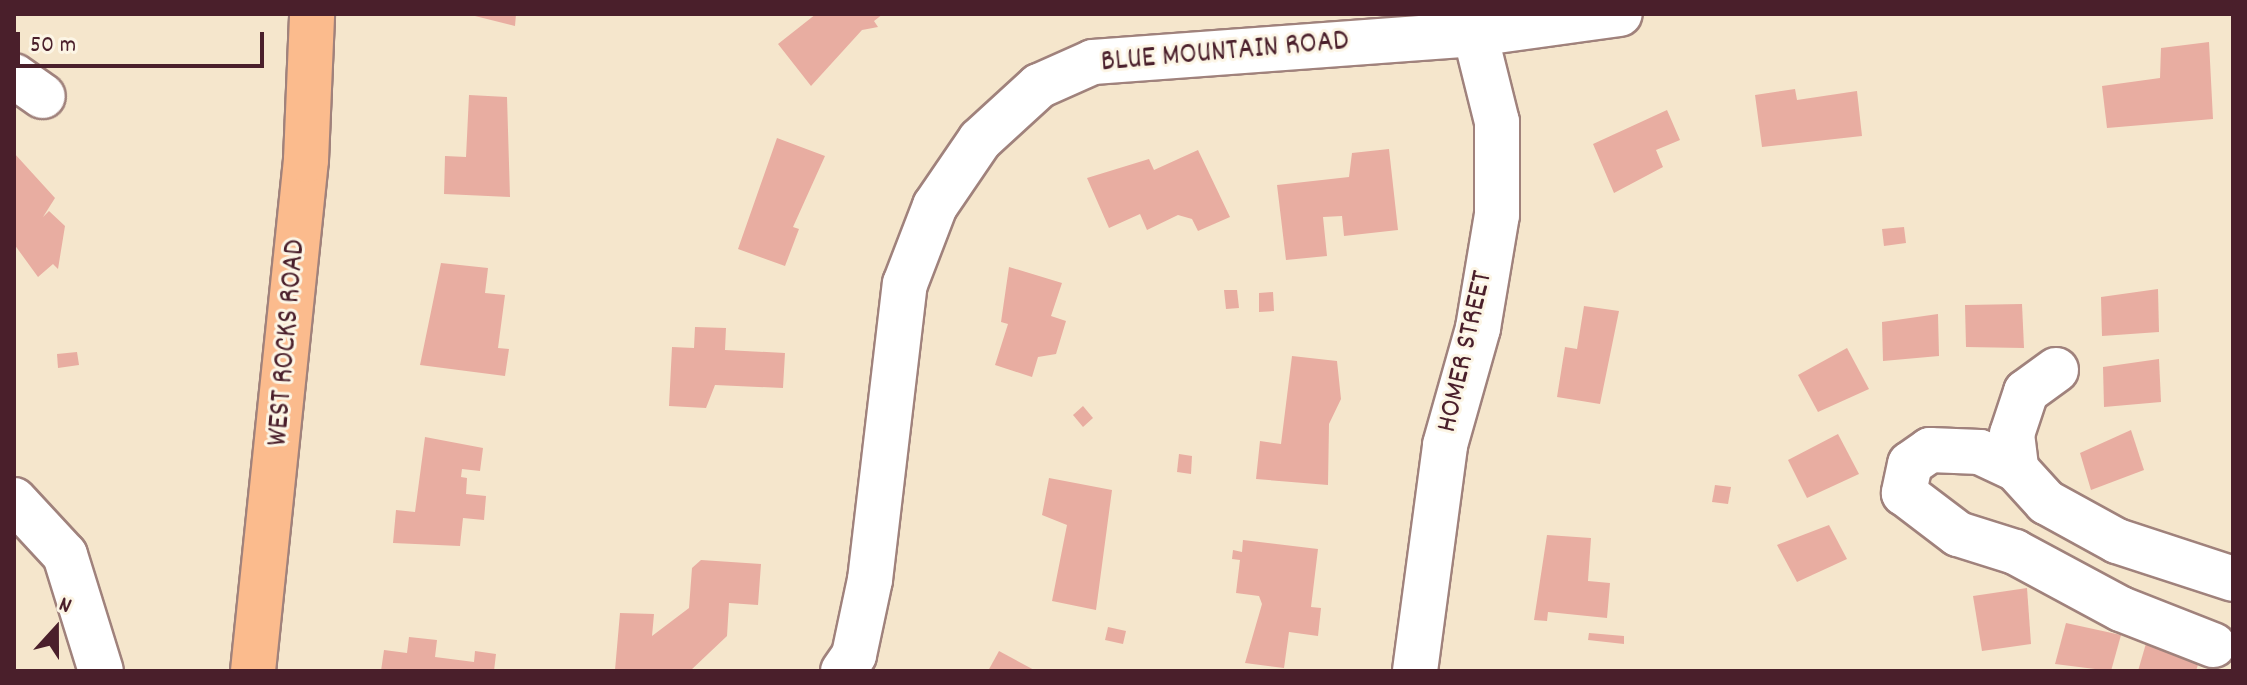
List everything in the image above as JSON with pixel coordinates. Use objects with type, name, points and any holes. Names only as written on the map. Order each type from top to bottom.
[{"type":"main road","name":"WEST ROCKS ROAD","points":[[253,671],[306,160],[312,14]]},
{"type":"street","name":"BLUE MOUNTAIN ROAD","points":[[843,671],[854,655],[870,580],[905,284],[935,206],[980,140],[1039,86],[1093,62],[1475,34],[1620,14]]},
{"type":"street","name":"HOMER STREET","points":[[1415,671],[1445,445],[1478,328],[1497,215],[1497,122],[1475,34]]},
{"type":"street","points":[[2016,469],[2012,434],[2026,392],[2056,370]]},
{"type":"street","points":[[2213,645],[2121,609],[2015,552],[1958,534],[1904,493],[1910,464],[1930,450],[1980,452],[2016,469],[2046,502],[2117,541],[2233,579]]},
{"type":"street","points":[[14,500],[65,555],[101,671]]},
{"type":"building","points":[[467,14],[516,14],[515,26]]},
{"type":"building","points":[[816,14],[883,14],[874,21],[878,27],[862,30],[811,86],[778,44]]},
{"type":"building","points":[[2209,42],[2213,119],[2107,128],[2102,86],[2160,78],[2161,48]]},
{"type":"building","points":[[1795,89],[1797,100],[1857,91],[1862,136],[1762,147],[1755,95]]},
{"type":"building","points":[[469,95],[507,97],[510,197],[444,194],[445,156],[466,157]]},
{"type":"building","points":[[1667,110],[1680,140],[1656,150],[1663,167],[1614,193],[1593,144]]},
{"type":"building","points":[[777,138],[825,156],[793,227],[799,229],[785,266],[738,249]]},
{"type":"building","points":[[1389,149],[1398,230],[1344,236],[1342,216],[1323,217],[1327,256],[1286,260],[1277,185],[1349,177],[1352,153]]},
{"type":"building","points":[[1198,150],[1230,217],[1198,231],[1192,219],[1178,215],[1147,230],[1140,214],[1109,228],[1087,178],[1149,159],[1154,170]]},
{"type":"building","points":[[14,153],[55,198],[43,217],[49,211],[65,226],[58,269],[53,264],[38,277],[14,244]]},
{"type":"building","points":[[1904,227],[1906,243],[1884,246],[1882,229]]},
{"type":"building","points":[[441,263],[488,268],[485,293],[505,295],[498,348],[509,349],[505,376],[420,365]]},
{"type":"building","points":[[1009,267],[1062,283],[1051,316],[1066,321],[1056,354],[1038,357],[1032,377],[995,365],[1008,324],[1001,322]]},
{"type":"building","points":[[2158,289],[2159,332],[2102,336],[2101,297]]},
{"type":"building","points":[[1224,290],[1237,290],[1239,308],[1226,309]]},
{"type":"building","points":[[1273,292],[1274,311],[1259,312],[1259,293]]},
{"type":"building","points":[[2022,304],[2024,348],[1966,347],[1965,305]]},
{"type":"building","points":[[1584,306],[1619,311],[1600,404],[1557,397],[1565,347],[1577,349]]},
{"type":"building","points":[[1938,314],[1939,356],[1883,361],[1882,322]]},
{"type":"building","points":[[695,327],[726,328],[725,350],[785,353],[783,388],[715,385],[706,408],[669,406],[672,347],[694,348]]},
{"type":"building","points":[[1847,348],[1869,389],[1818,412],[1798,375]]},
{"type":"building","points":[[77,352],[79,365],[58,368],[57,354]]},
{"type":"building","points":[[1292,356],[1337,361],[1341,399],[1329,424],[1328,485],[1256,479],[1260,441],[1281,444]]},
{"type":"building","points":[[2159,359],[2161,402],[2104,407],[2103,367]]},
{"type":"building","points":[[1083,406],[1093,418],[1083,427],[1073,415]]},
{"type":"building","points":[[2131,430],[2144,470],[2091,490],[2080,453]]},
{"type":"building","points":[[1838,434],[1859,474],[1807,498],[1788,460]]},
{"type":"building","points":[[425,437],[483,448],[480,471],[462,469],[461,477],[467,478],[466,494],[486,496],[484,520],[463,518],[460,546],[393,543],[396,510],[415,512]]},
{"type":"building","points":[[1179,454],[1192,456],[1191,474],[1177,472]]},
{"type":"building","points":[[1049,478],[1112,490],[1096,610],[1052,601],[1067,525],[1042,515]]},
{"type":"building","points":[[1715,485],[1731,487],[1728,504],[1712,502]]},
{"type":"building","points":[[1829,525],[1847,559],[1797,582],[1777,545]]},
{"type":"building","points":[[1547,535],[1591,538],[1588,581],[1610,583],[1607,618],[1548,612],[1547,621],[1534,620]]},
{"type":"building","points":[[1243,540],[1318,549],[1311,607],[1321,608],[1318,636],[1289,632],[1284,668],[1245,663],[1262,604],[1259,596],[1236,593],[1240,560],[1232,559],[1233,550],[1242,552]]},
{"type":"building","points":[[701,560],[761,564],[758,605],[729,603],[727,636],[690,671],[615,670],[620,613],[654,614],[652,636],[689,608],[692,568]]},
{"type":"building","points":[[2027,588],[2031,644],[1982,651],[1973,596]]},
{"type":"building","points":[[2066,623],[2121,635],[2111,671],[2055,664]]},
{"type":"building","points":[[1108,627],[1126,631],[1123,644],[1105,640]]},
{"type":"building","points":[[1589,633],[1624,636],[1624,644],[1588,640]]},
{"type":"building","points":[[409,637],[437,640],[435,657],[474,662],[475,651],[496,654],[494,671],[381,671],[384,650],[407,653]]},
{"type":"building","points":[[2147,640],[2200,658],[2196,671],[2138,671]]},
{"type":"building","points":[[999,651],[1036,671],[988,671]]}]
